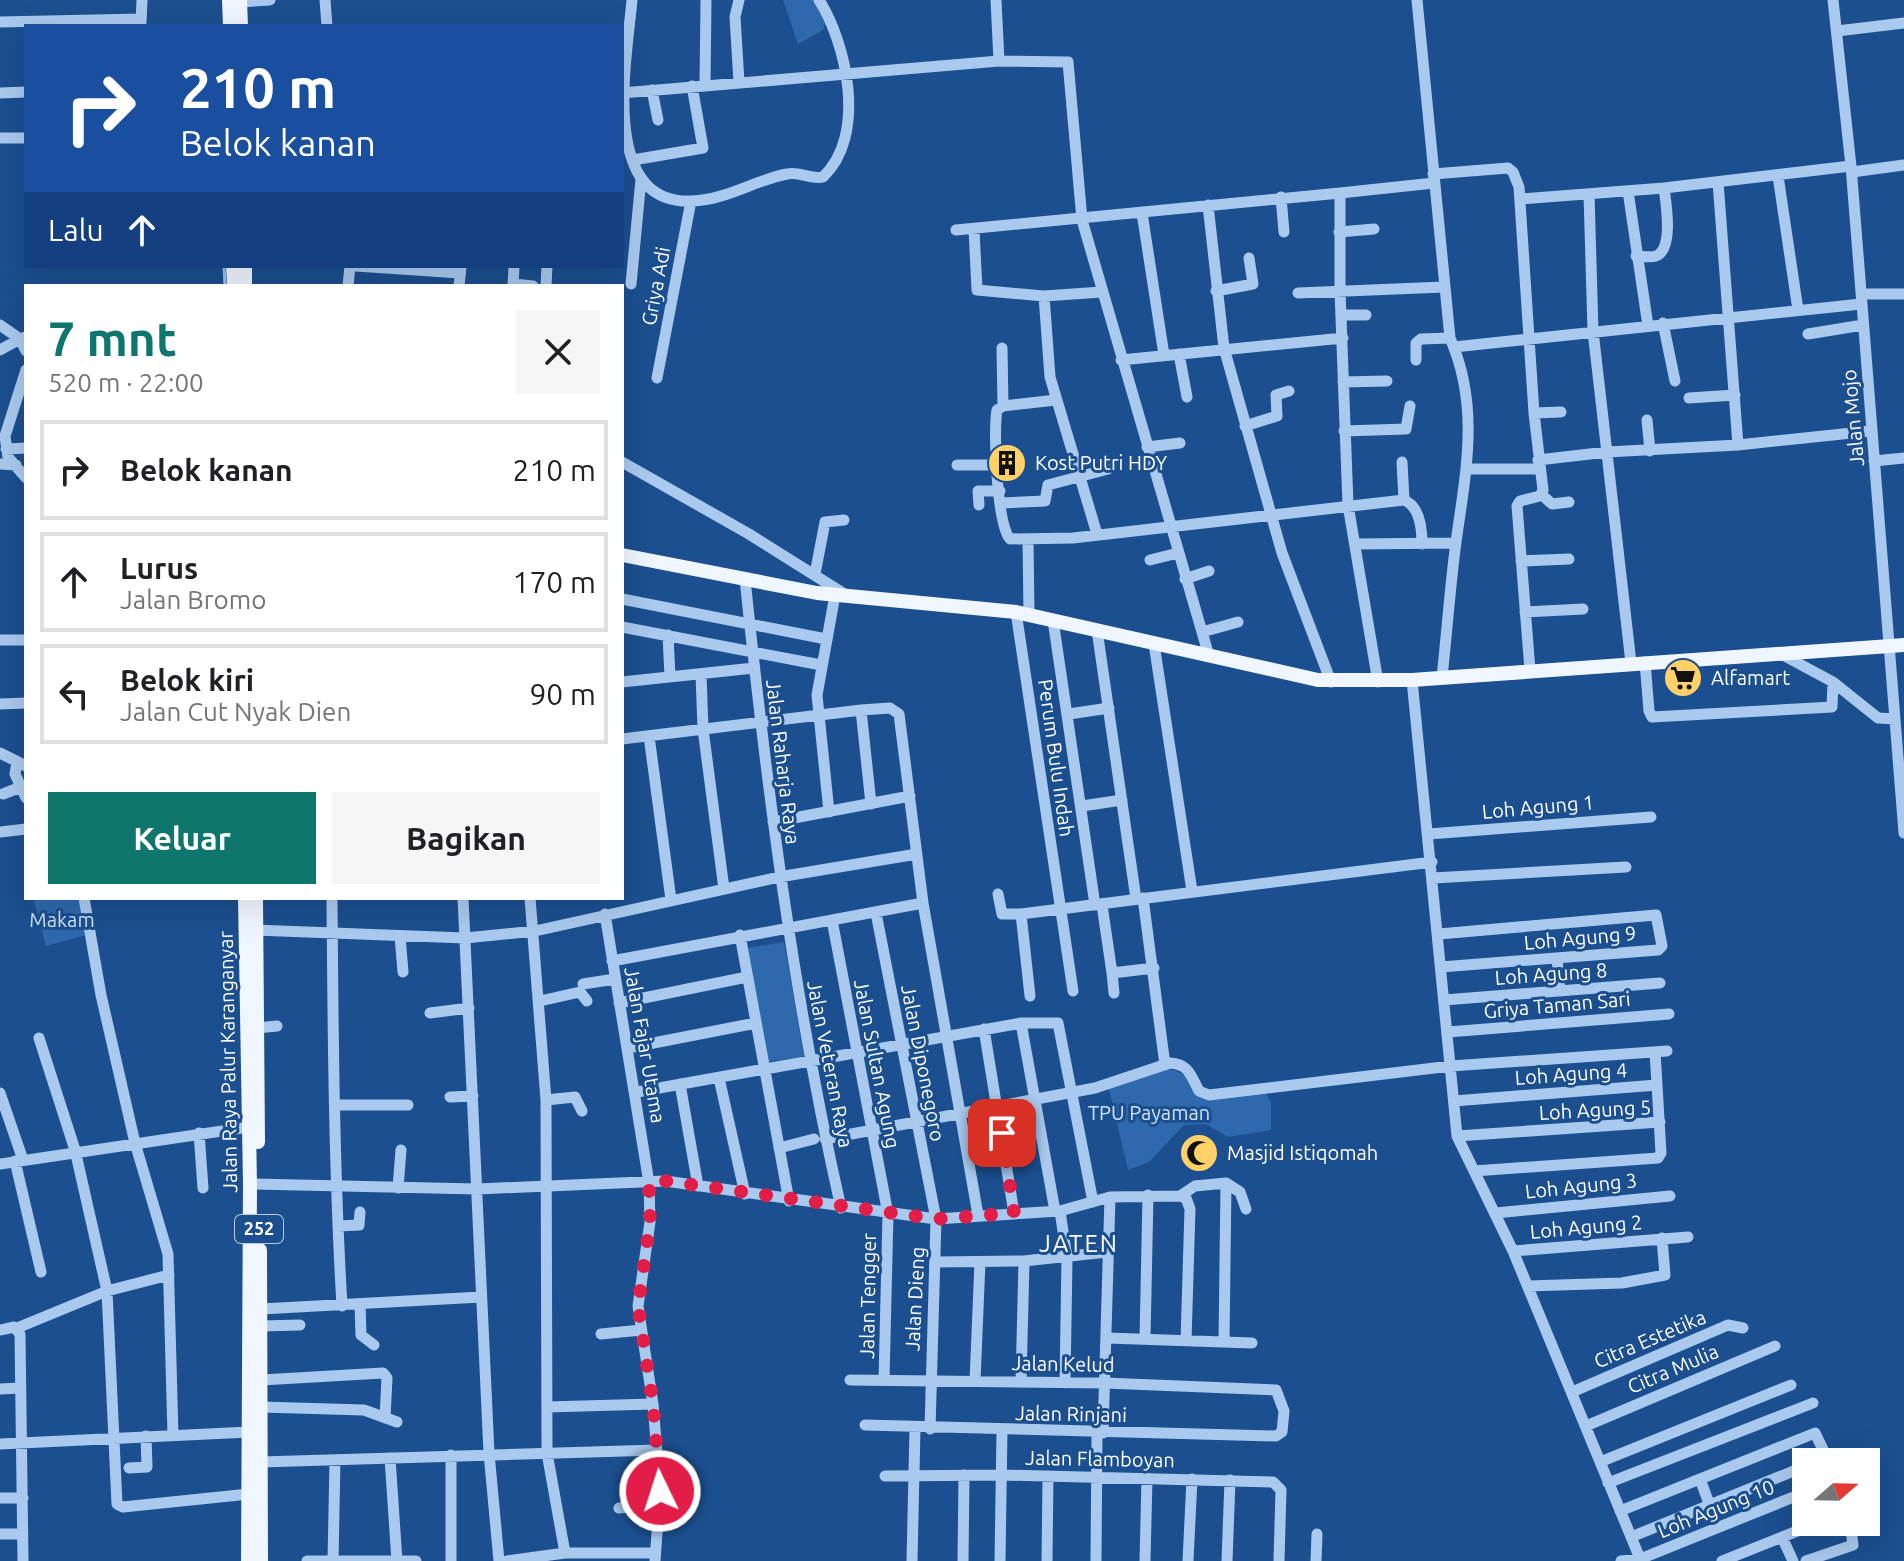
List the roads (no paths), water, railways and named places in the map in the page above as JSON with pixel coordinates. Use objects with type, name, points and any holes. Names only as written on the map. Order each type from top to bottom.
[{"type":"main road","points":[[231,24],[237,1]]},
{"type":"main road","points":[[237,1],[241,24]]},
{"type":"main road","points":[[624,555],[841,595],[1022,614],[1331,682],[1412,680],[1897,645]]},
{"type":"main road","name":"Jalan Raya Palur Karanganyar","points":[[245,900],[251,930],[257,1028],[245,1127]]},
{"type":"main road","name":"Jalan Raya Palur Karanganyar","points":[[255,1380],[261,1309],[254,1184],[245,1127],[251,930],[256,900]]},
{"type":"main road","name":"Jalan Raya Palur Karanganyar","points":[[254,1184],[255,1407],[247,1432],[254,1462],[261,1561]]},
{"type":"main road","name":"Jalan Raya Palur Karanganyar","points":[[248,1561],[249,1494],[254,1462]]},
{"type":"street","points":[[0,22],[141,23],[142,0]]},
{"type":"street","points":[[237,1],[270,0]]},
{"type":"street","points":[[325,0],[327,24]]},
{"type":"street","points":[[624,74],[632,0]]},
{"type":"street","points":[[705,85],[706,0]]},
{"type":"street","points":[[739,0],[735,17],[739,82]]},
{"type":"street","points":[[624,105],[633,160],[641,179],[660,196],[691,201],[736,192],[783,175],[823,177],[844,144],[847,74],[834,28],[819,0]]},
{"type":"street","points":[[996,0],[999,61]]},
{"type":"street","points":[[1417,0],[1444,287],[1452,342],[1468,389],[1468,469],[1456,543],[1442,677]]},
{"type":"street","name":"Jalan Mojo","points":[[1833,0],[1852,169],[1871,431],[1897,645],[1890,719],[1904,833]]},
{"type":"street","points":[[1837,31],[1904,23]]},
{"type":"street","points":[[624,93],[999,61],[1061,59],[1070,65],[1082,220],[1209,656]]},
{"type":"street","points":[[633,160],[703,148],[692,86]]},
{"type":"street","points":[[652,90],[658,120]]},
{"type":"street","points":[[0,93],[24,92]]},
{"type":"street","points":[[0,138],[24,138]]},
{"type":"street","points":[[956,230],[1340,193],[1508,168],[1516,176],[1520,199],[1541,494],[1552,504],[1569,502]]},
{"type":"street","points":[[1520,199],[1852,169],[1902,169]]},
{"type":"street","points":[[1778,176],[1798,310]]},
{"type":"street","points":[[631,284],[641,179]]},
{"type":"street","points":[[1718,182],[1738,445]]},
{"type":"street","points":[[1636,256],[1656,256],[1663,250],[1668,224],[1664,188]]},
{"type":"street","points":[[1628,191],[1648,326]]},
{"type":"street","points":[[1340,193],[1340,291],[1348,505],[1378,682]]},
{"type":"street","points":[[1589,194],[1593,331],[1607,452],[1638,662],[1649,711],[1652,717],[1832,707],[1833,682]]},
{"type":"street","points":[[1281,197],[1284,232]]},
{"type":"street","name":"Griya Adi","points":[[657,378],[691,201]]},
{"type":"street","points":[[1208,205],[1224,348],[1296,596],[1331,682]]},
{"type":"street","points":[[1142,213],[1164,355]]},
{"type":"street","points":[[974,229],[977,290],[1044,296],[1102,292]]},
{"type":"street","points":[[1339,232],[1374,229]]},
{"type":"street","points":[[1216,291],[1253,284],[1249,258]]},
{"type":"street","points":[[424,268],[460,269]]},
{"type":"street","points":[[1298,293],[1444,287]]},
{"type":"street","points":[[1416,360],[1416,343],[1421,339],[1452,342],[1531,338],[1798,310],[1904,294]]},
{"type":"street","points":[[1044,296],[1049,369],[1097,534]]},
{"type":"street","points":[[1342,315],[1366,315]]},
{"type":"street","points":[[1663,323],[1675,381]]},
{"type":"street","points":[[0,325],[23,338]]},
{"type":"street","points":[[1808,334],[1863,325]]},
{"type":"street","points":[[0,350],[23,338]]},
{"type":"street","points":[[1121,360],[1343,338]]},
{"type":"street","points":[[1002,348],[1003,406],[996,415],[998,465],[1007,536],[1028,540],[1097,534],[1404,500],[1412,505],[1420,522],[1422,544]]},
{"type":"street","points":[[1179,354],[1187,397]]},
{"type":"street","points":[[1343,382],[1387,381]]},
{"type":"street","points":[[23,386],[9,415],[6,449],[8,457],[24,475]]},
{"type":"street","points":[[1245,426],[1274,420],[1277,416],[1276,395],[1289,391]]},
{"type":"street","points":[[1689,398],[1735,395]]},
{"type":"street","points":[[1003,406],[1056,400]]},
{"type":"street","points":[[1344,431],[1406,429],[1410,406]]},
{"type":"street","points":[[1534,413],[1561,412]]},
{"type":"street","points":[[1647,420],[1650,451]]},
{"type":"street","points":[[1468,469],[1538,465],[1607,452],[1738,445],[1871,431]]},
{"type":"street","points":[[1147,447],[1180,443]]},
{"type":"street","points":[[6,449],[24,448]]},
{"type":"street","points":[[1874,461],[1904,458]]},
{"type":"street","points":[[1402,462],[1404,500]]},
{"type":"street","points":[[624,463],[815,574],[841,595],[821,665],[818,715],[829,812]]},
{"type":"street","points":[[0,464],[16,465]]},
{"type":"street","points":[[957,465],[998,465]]},
{"type":"street","points":[[979,505],[978,491],[1001,497],[1045,501],[1046,486],[1108,469]]},
{"type":"street","points":[[1530,670],[1518,504],[1541,494]]},
{"type":"street","points":[[815,574],[825,522],[844,520]]},
{"type":"street","name":"Perum Bulu Indah","points":[[1028,540],[1022,614],[1073,991]]},
{"type":"street","points":[[1355,544],[1456,543]]},
{"type":"street","points":[[1150,560],[1178,553]]},
{"type":"street","points":[[1521,561],[1569,559]]},
{"type":"street","points":[[1185,579],[1209,571]]},
{"type":"street","name":"Jalan Raharja Raya","points":[[745,579],[786,927]]},
{"type":"street","points":[[624,599],[826,639]]},
{"type":"street","points":[[1525,612],[1583,609]]},
{"type":"street","points":[[1053,620],[1114,993]]},
{"type":"street","points":[[1202,632],[1238,622]]},
{"type":"street","points":[[624,627],[821,665]]},
{"type":"street","points":[[779,1148],[1074,1093],[1165,1065],[1154,968],[1122,800],[1097,630]]},
{"type":"street","points":[[668,635],[670,677]]},
{"type":"street","points":[[0,640],[24,640]]},
{"type":"street","points":[[1154,644],[1192,891]]},
{"type":"street","points":[[1781,654],[1833,682],[1890,719]]},
{"type":"street","points":[[624,682],[754,668]]},
{"type":"street","points":[[701,674],[703,729],[724,889]]},
{"type":"street","points":[[1412,680],[1457,1136],[1513,1251],[1640,1560]]},
{"type":"street","points":[[0,704],[24,703]]},
{"type":"street","points":[[624,739],[861,710],[890,708],[899,714],[923,903],[978,1215]]},
{"type":"street","points":[[1069,714],[1109,708]]},
{"type":"street","points":[[861,710],[871,804]]},
{"type":"street","points":[[649,736],[671,900]]},
{"type":"street","points":[[0,753],[21,764],[15,774],[24,793],[3,794]]},
{"type":"street","points":[[773,822],[910,796]]},
{"type":"street","points":[[1082,806],[1122,800]]},
{"type":"street","name":"Loh Agung 1","points":[[1429,834],[1651,817]]},
{"type":"street","points":[[0,832],[24,829]]},
{"type":"street","points":[[251,930],[465,938],[535,931],[605,914],[617,904],[671,900],[779,877],[917,854]]},
{"type":"street","points":[[998,894],[1002,914],[1021,914],[1432,862]]},
{"type":"street","points":[[1433,878],[1626,867]]},
{"type":"street","points":[[84,900],[98,981],[135,1143],[168,1254],[173,1435]]},
{"type":"street","points":[[332,900],[337,1105],[334,1187],[342,1306]]},
{"type":"street","points":[[463,900],[489,1453],[499,1561]]},
{"type":"street","points":[[530,900],[546,1100],[547,1453],[565,1553]]},
{"type":"street","points":[[612,961],[923,903]]},
{"type":"street","name":"Jalan Diponegoro","points":[[876,913],[936,1219]]},
{"type":"street","name":"Jalan Fajar Utama","points":[[605,914],[637,1092],[649,1183],[649,1231],[638,1290],[657,1450],[659,1505],[655,1557]]},
{"type":"street","points":[[1021,914],[1030,996]]},
{"type":"street","name":"Loh Agung 9","points":[[1439,934],[1658,917],[1660,949],[1441,967]]},
{"type":"street","name":"Jalan Sultan Agung","points":[[832,920],[888,1214]]},
{"type":"street","name":"Jalan Veteran Raya","points":[[786,927],[819,1139],[841,1208]]},
{"type":"street","points":[[740,935],[789,1201]]},
{"type":"street","points":[[400,936],[403,972]]},
{"type":"street","points":[[1557,959],[1560,991]]},
{"type":"street","points":[[1112,973],[1154,968]]},
{"type":"street","points":[[619,1003],[747,977]]},
{"type":"street","points":[[583,984],[615,979]]},
{"type":"street","name":"Loh Agung 8","points":[[1444,1000],[1660,983]]},
{"type":"street","points":[[540,1001],[580,992],[587,1001]]},
{"type":"street","points":[[430,1013],[469,1008]]},
{"type":"street","name":"Griya Taman Sari","points":[[1448,1032],[1669,1014]]},
{"type":"street","points":[[628,1048],[756,1023]]},
{"type":"street","points":[[1021,1023],[1067,1258],[1065,1383]]},
{"type":"street","points":[[637,1092],[945,1035],[1021,1023],[1060,1025],[1093,1202]]},
{"type":"street","points":[[257,1028],[277,1026]]},
{"type":"street","points":[[984,1029],[1014,1213]]},
{"type":"street","points":[[39,1038],[75,1150],[107,1291],[119,1506],[249,1494]]},
{"type":"street","name":"Loh Agung 4","points":[[1165,1065],[1181,1064],[1188,1069],[1199,1091],[1209,1095],[1451,1066],[1661,1051],[1657,1085],[1454,1101]]},
{"type":"street","points":[[719,1078],[745,1194]]},
{"type":"street","points":[[680,1084],[698,1186]]},
{"type":"street","points":[[1657,1085],[1660,1122]]},
{"type":"street","points":[[0,1093],[19,1160],[41,1272]]},
{"type":"street","points":[[450,1097],[473,1096]]},
{"type":"street","points":[[546,1100],[572,1096],[582,1111]]},
{"type":"street","points":[[337,1105],[408,1105]]},
{"type":"street","name":"Loh Agung 5","points":[[1457,1136],[1660,1122],[1661,1153],[1658,1158],[1474,1171]]},
{"type":"street","points":[[0,1164],[75,1150],[245,1127]]},
{"type":"street","points":[[199,1133],[203,1188]]},
{"type":"street","points":[[398,1188],[401,1150]]},
{"type":"street","points":[[254,1184],[477,1189],[649,1183],[698,1186],[936,1219],[1058,1211],[1110,1197],[1180,1196],[1186,1198],[1190,1209],[1186,1341]]},
{"type":"street","points":[[1224,1342],[1226,1183]]},
{"type":"street","points":[[1180,1196],[1195,1186],[1226,1183],[1240,1192],[1246,1209]]},
{"type":"street","points":[[1145,1339],[1148,1195]]},
{"type":"street","name":"Loh Agung 3","points":[[1496,1213],[1670,1196]]},
{"type":"street","points":[[1096,1561],[1097,1476],[1107,1338],[1110,1197]]},
{"type":"street","points":[[338,1226],[359,1225],[360,1212]]},
{"type":"street","name":"Jalan Tengger","points":[[884,1380],[888,1214]]},
{"type":"street","name":"Jalan Dieng","points":[[930,1429],[936,1219]]},
{"type":"street","name":"Loh Agung 2","points":[[1513,1251],[1688,1237]]},
{"type":"street","name":"Loh Agung 2","points":[[1528,1286],[1622,1283],[1665,1275],[1662,1238]]},
{"type":"street","points":[[935,1262],[1024,1261],[1107,1252]]},
{"type":"street","points":[[1021,1382],[1024,1261]]},
{"type":"street","points":[[975,1381],[980,1262]]},
{"type":"street","points":[[0,1330],[17,1328],[107,1291],[169,1275]]},
{"type":"street","points":[[261,1309],[481,1297]]},
{"type":"street","points":[[360,1304],[361,1335],[374,1345]]},
{"type":"street","points":[[261,1326],[300,1325]]},
{"type":"street","name":"Citra Estetika","points":[[1572,1392],[1728,1325],[1743,1328]]},
{"type":"street","points":[[17,1328],[23,1561]]},
{"type":"street","points":[[601,1334],[641,1330]]},
{"type":"street","points":[[1107,1338],[1252,1343]]},
{"type":"street","name":"Citra Mulia","points":[[1586,1426],[1775,1346]]},
{"type":"street","points":[[255,1380],[383,1373],[387,1381],[391,1420],[364,1410],[255,1407]]},
{"type":"street","name":"Jalan Kelud","points":[[850,1380],[1105,1383],[1276,1390],[1285,1419],[1282,1432],[1276,1436]]},
{"type":"street","points":[[1600,1462],[1791,1385]]},
{"type":"street","points":[[0,1389],[20,1388]]},
{"type":"street","points":[[1608,1483],[1813,1403]]},
{"type":"street","points":[[547,1407],[653,1404]]},
{"type":"street","name":"Jalan Rinjani","points":[[865,1425],[1276,1436]]},
{"type":"street","points":[[912,1561],[915,1428]]},
{"type":"street","points":[[1000,1561],[1002,1430]]},
{"type":"street","points":[[0,1444],[247,1432]]},
{"type":"street","points":[[1620,1511],[1815,1433],[1820,1448]]},
{"type":"street","points":[[129,1468],[147,1467],[146,1436]]},
{"type":"street","points":[[254,1462],[657,1450]]},
{"type":"street","points":[[451,1455],[451,1561]]},
{"type":"street","points":[[390,1458],[398,1538],[397,1561]]},
{"type":"street","points":[[333,1560],[335,1460]]},
{"type":"street","points":[[1636,1535],[1792,1472]]},
{"type":"street","points":[[963,1561],[964,1475]]},
{"type":"street","name":"Jalan Flamboyan","points":[[885,1476],[1097,1476],[1273,1482],[1281,1490],[1279,1561]]},
{"type":"street","points":[[1047,1561],[1048,1476]]},
{"type":"street","points":[[1145,1561],[1147,1478]]},
{"type":"street","points":[[1188,1561],[1192,1479]]},
{"type":"street","points":[[1700,1479],[1710,1506]]},
{"type":"street","points":[[1227,1561],[1230,1480]]},
{"type":"street","points":[[0,1498],[23,1498]]},
{"type":"street","name":"Loh Agung 10","points":[[1621,1561],[1640,1560],[1792,1498]]},
{"type":"street","points":[[619,1508],[659,1505]]},
{"type":"street","points":[[1722,1561],[1792,1533]]},
{"type":"street","points":[[0,1534],[22,1534]]},
{"type":"street","points":[[1316,1561],[1317,1534]]},
{"type":"street","points":[[1806,1561],[1853,1545],[1852,1536]]},
{"type":"street","points":[[1782,1537],[1793,1561]]},
{"type":"street","points":[[507,1561],[565,1553],[655,1557]]},
{"type":"street","points":[[307,1561],[416,1561]]},
{"type":"waterway","points":[[224,268],[225,284]]},
{"type":"place","name":"Kost Putri HDY","points":[[1007,463]]},
{"type":"place","name":"Alfamart","points":[[1683,678]]},
{"type":"place","name":"Masjid Istiqomah","points":[[1199,1153]]},
{"type":"district","name":"JATEN","points":[[1079,1244]]},
{"type":"park label","name":"Makam","points":[[62,920]]},
{"type":"park label","name":"TPU Payaman","points":[[1149,1113]]}]
